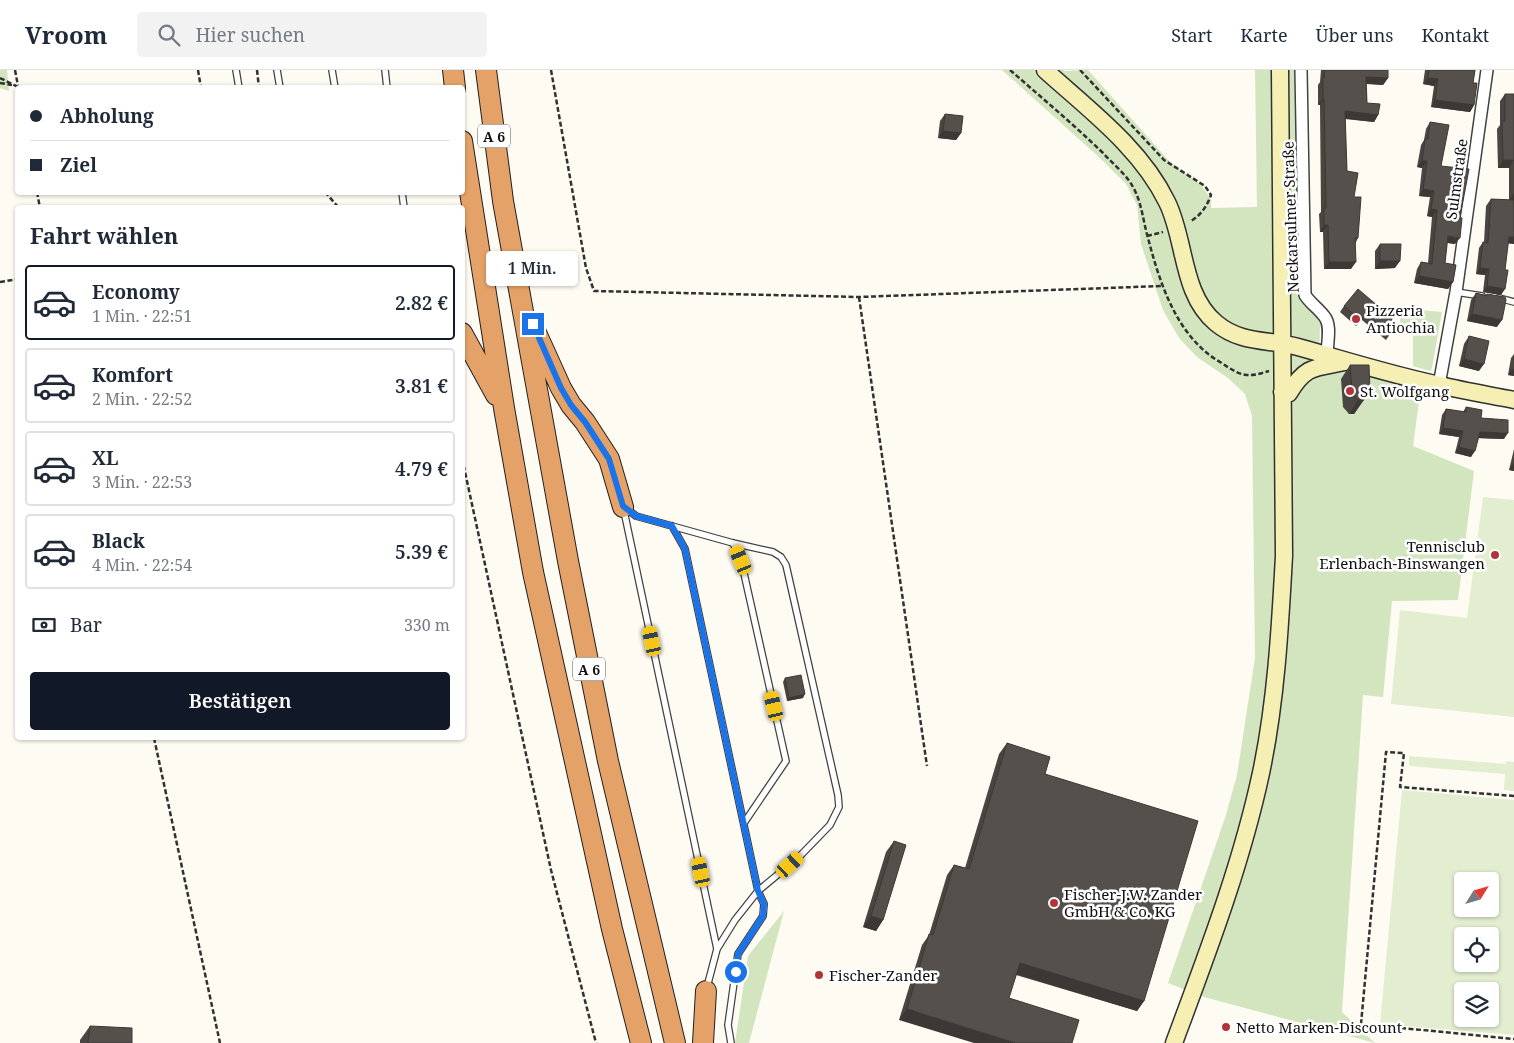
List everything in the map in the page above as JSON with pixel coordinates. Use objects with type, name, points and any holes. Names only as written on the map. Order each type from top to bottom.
[{"type":"highway","points":[[453,70],[455,85]]},
{"type":"highway","name":"A 6","points":[[486,70],[502,201],[568,561],[608,761],[675,1043]]},
{"type":"highway","name":"A 6","points":[[465,161],[504,408],[533,572],[608,910],[641,1043]]},
{"type":"highway","points":[[518,292],[561,388],[609,459],[623,506]]},
{"type":"highway","points":[[465,338],[504,408]]},
{"type":"highway","points":[[703,1043],[706,991]]},
{"type":"main road","points":[[1045,70],[1110,129],[1152,176],[1168,203],[1190,283],[1202,308],[1215,322],[1231,333],[1247,339],[1281,343],[1439,385],[1514,400]]},
{"type":"main road","points":[[1174,1043],[1213,939],[1241,851],[1260,774],[1272,709],[1280,636],[1284,556],[1280,70]]},
{"type":"main road","points":[[1282,392],[1289,393],[1301,376],[1310,369],[1350,361]]},
{"type":"street","name":"Neckarsulmer Straße","points":[[1301,70],[1305,295],[1325,316],[1328,324],[1327,355]]},
{"type":"street","name":"Sulmstraße","points":[[1439,385],[1456,292],[1487,70]]},
{"type":"lane","points":[[236,70],[238,85]]},
{"type":"lane","points":[[277,70],[280,85]]},
{"type":"lane","points":[[332,70],[334,85]]},
{"type":"lane","points":[[385,70],[387,85]]},
{"type":"lane","points":[[1456,292],[1514,302]]},
{"type":"lane","points":[[623,506],[636,516],[773,552],[781,557],[786,565],[838,795],[839,807],[830,825],[799,857],[758,891],[744,907],[717,949],[706,991]]},
{"type":"lane","points":[[623,506],[717,949]]},
{"type":"lane","points":[[672,526],[685,549],[758,891],[764,904],[763,916],[738,954],[728,1025],[732,1043]]},
{"type":"lane","points":[[733,543],[741,560],[786,761],[744,823]]},
{"type":"path","points":[[15,70],[18,85]]},
{"type":"path","points":[[198,70],[200,85]]},
{"type":"path","points":[[257,70],[259,85]]},
{"type":"path","points":[[551,70],[586,268],[594,291],[859,297],[1162,286]]},
{"type":"path","points":[[1010,70],[1087,138],[1122,172],[1133,187],[1142,210],[1147,236],[1162,286],[1182,325],[1208,355],[1237,373],[1253,377],[1282,366]]},
{"type":"path","points":[[0,78],[15,86]]},
{"type":"path","points":[[0,83],[15,86]]},
{"type":"path","points":[[328,195],[336,205]]},
{"type":"path","points":[[0,282],[15,280]]},
{"type":"path","points":[[859,297],[927,766]]},
{"type":"path","points":[[465,472],[551,870],[596,1043]]},
{"type":"path","points":[[154,740],[220,1043]]},
{"type":"path","points":[[1514,796],[1400,787],[1404,753],[1386,752],[1361,1024],[1514,1038]]},
{"type":"green space","points":[[0,70],[7,70],[9,91],[0,88]]},
{"type":"green space","points":[[1002,70],[1088,70],[1170,162],[1201,185],[1211,199],[1211,208],[1257,207],[1255,70],[1297,70],[1299,288],[1301,299],[1320,322],[1319,370],[1365,373],[1421,387],[1413,446],[1474,471],[1458,600],[1392,601],[1383,697],[1363,695],[1342,1012],[1375,1043],[1204,997],[1168,983],[1225,818],[1237,775],[1255,658],[1252,416],[1245,394],[1228,378],[1197,357],[1179,338],[1163,310],[1141,244],[1137,205],[1126,184],[1100,158]]},
{"type":"green space","points":[[1400,308],[1442,312],[1430,371],[1413,366],[1413,325],[1400,324]]},
{"type":"green space","name":"Tennisclub Erlenbach-Binswangen","points":[[1483,497],[1514,500],[1514,717],[1391,704],[1400,610],[1467,618]]},
{"type":"green space","points":[[1409,756],[1506,764],[1506,761],[1514,762],[1514,791],[1504,790],[1505,774],[1409,766]]},
{"type":"green space","points":[[1402,790],[1514,800],[1514,1035],[1380,1024]]},
{"type":"green space","points":[[784,911],[749,1043],[735,1043],[748,956]]},
{"type":"building","points":[[1325,70],[1388,70],[1388,78],[1366,77],[1367,103],[1380,104],[1378,115],[1345,111],[1347,171],[1358,173],[1354,197],[1361,197],[1358,238],[1355,238],[1356,262],[1329,262],[1328,225],[1324,225],[1324,208],[1326,208],[1323,78]]},
{"type":"building","points":[[1429,70],[1475,70],[1473,83],[1477,83],[1474,105],[1435,100],[1438,79],[1428,78]]},
{"type":"building","points":[[1505,94],[1514,94],[1514,160],[1503,160],[1502,121],[1505,121]]},
{"type":"building","points":[[945,114],[963,116],[961,133],[943,131]]},
{"type":"building","points":[[1430,122],[1449,125],[1441,166],[1469,169],[1460,217],[1462,218],[1460,238],[1448,236],[1445,263],[1456,265],[1453,282],[1419,276],[1421,262],[1432,264],[1437,210],[1431,209],[1434,191],[1423,189],[1427,161],[1422,161]]},
{"type":"building","points":[[1491,199],[1514,200],[1514,237],[1509,237],[1505,270],[1508,270],[1505,289],[1487,286],[1489,269],[1480,268],[1483,242],[1488,243]]},
{"type":"building","points":[[1380,244],[1401,244],[1400,261],[1380,261]]},
{"type":"building","points":[[1358,289],[1392,318],[1390,334],[1366,314],[1360,320],[1344,306]]},
{"type":"building","points":[[1476,293],[1505,297],[1502,320],[1472,314]]},
{"type":"building","points":[[1469,336],[1489,341],[1484,364],[1464,359]]},
{"type":"building","points":[[1350,365],[1369,365],[1370,391],[1364,400],[1358,400],[1352,393]]},
{"type":"building","points":[[1466,407],[1482,410],[1481,418],[1508,420],[1508,433],[1480,432],[1475,451],[1459,447],[1463,431],[1443,428],[1446,409],[1466,412]]},
{"type":"building","points":[[801,675],[805,694],[789,698],[785,678]]},
{"type":"building","name":"Fischer-J.W. Zander GmbH & Co. KG","points":[[1007,743],[1050,757],[1045,774],[1198,821],[1144,1001],[1020,963],[1009,998],[1079,1020],[1072,1043],[1016,1043],[907,1009],[929,934],[933,935],[954,865],[969,869]]},
{"type":"building","points":[[894,841],[906,845],[883,920],[871,916]]},
{"type":"building","points":[[90,1026],[132,1028],[132,1043],[88,1043]]},
{"type":"place","name":"Pizzeria Antiochia","points":[[1356,319]]},
{"type":"place","name":"St. Wolfgang","points":[[1350,391]]},
{"type":"place","name":"Tennisclub Erlenbach-Binswangen","points":[[1495,555]]},
{"type":"place","name":"Fischer-J.W. Zander GmbH & Co. KG","points":[[1054,903]]},
{"type":"place","name":"Fischer-Zander","points":[[819,975]]},
{"type":"place","name":"Netto Marken-Discount","points":[[1226,1027]]},
{"type":"route","points":[[533,324],[561,388],[609,459],[623,506],[636,516],[672,526],[685,549],[758,891],[764,904],[763,916],[738,954],[736,972]]}]
